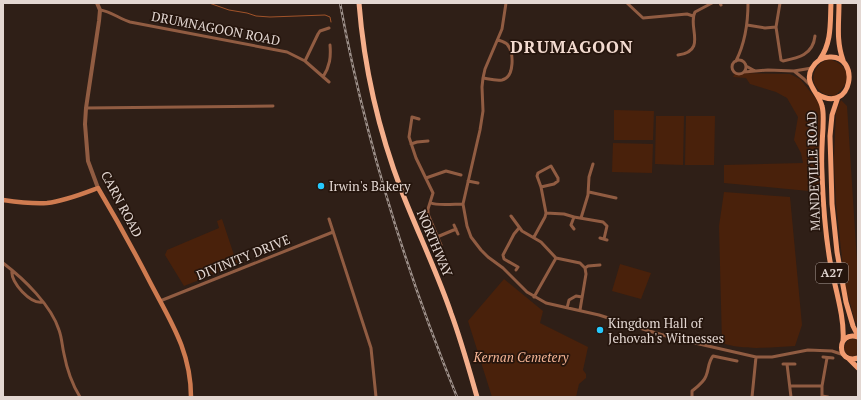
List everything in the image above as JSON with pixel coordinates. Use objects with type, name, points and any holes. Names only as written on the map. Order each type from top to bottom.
[{"type":"highway","name":"NORTHWAY","points":[[359,3],[369,75],[384,138],[402,192],[428,252],[452,314],[477,397]]},
{"type":"main road","points":[[811,86],[809,77],[812,68],[826,51],[831,3]]},
{"type":"main road","name":"A27","points":[[838,97],[846,92],[851,82],[851,71],[848,65],[842,60],[838,46],[839,3]]},
{"type":"main road","points":[[820,59],[832,57],[842,60]]},
{"type":"main road","name":"A27","points":[[811,86],[817,94]]},
{"type":"main road","points":[[817,94],[828,99],[838,97]]},
{"type":"main road","name":"MANDEVILLE ROAD","points":[[817,94],[823,109],[822,166],[824,204],[830,258],[843,322],[842,343]]},
{"type":"main road","name":"MANDEVILLE ROAD","points":[[838,97],[832,115],[830,136],[832,204],[837,252],[845,294],[850,317],[858,337]]},
{"type":"main road","points":[[3,200],[28,203],[47,203],[82,195],[98,188]]},
{"type":"main road","name":"CARN ROAD","points":[[98,188],[123,230],[180,339],[190,374],[191,397]]},
{"type":"main road","name":"A27","points":[[844,355],[841,350],[842,343],[848,337],[858,337]]},
{"type":"main road","points":[[844,355],[858,368]]},
{"type":"main road","points":[[849,359],[858,358]]},
{"type":"street","points":[[97,3],[100,10]]},
{"type":"street","points":[[506,3],[504,22],[485,69],[483,78],[483,111],[481,124],[463,204],[467,226],[471,237],[481,250],[503,268],[522,289],[546,303],[580,310],[652,332],[756,357],[772,357],[808,350],[832,351],[844,355]]},
{"type":"street","points":[[627,3],[643,18],[687,14],[693,16]]},
{"type":"street","points":[[678,55],[685,54],[690,51],[693,45],[695,37],[692,20],[695,12],[712,3]]},
{"type":"street","points":[[748,3],[747,25],[741,50],[733,64],[734,71],[737,73],[781,70],[794,71],[812,68]]},
{"type":"street","points":[[780,3],[776,27],[780,57],[783,60],[803,56],[813,46],[814,38],[809,39]]},
{"type":"street","name":"DRUMNAGOON ROAD","points":[[100,10],[109,12],[130,22],[280,50],[305,61],[329,82]]},
{"type":"street","name":"CARN ROAD","points":[[98,188],[88,161],[84,124],[100,10]]},
{"type":"street","points":[[747,25],[764,28],[776,27]]},
{"type":"street","points":[[305,61],[320,31],[329,28]]},
{"type":"street","points":[[483,78],[503,80],[509,76],[511,72],[512,66],[508,46],[506,43],[498,40]]},
{"type":"street","points":[[323,77],[331,57],[330,45]]},
{"type":"street","points":[[741,50],[741,61]]},
{"type":"street","points":[[736,61],[741,61],[755,71]]},
{"type":"street","points":[[744,72],[746,66]]},
{"type":"street","points":[[794,71],[811,86]]},
{"type":"street","points":[[86,108],[273,106]]},
{"type":"street","points":[[419,118],[412,117],[409,137],[416,158],[433,194],[428,209],[428,214],[441,245]]},
{"type":"street","points":[[422,141],[422,146]]},
{"type":"street","points":[[411,144],[428,141]]},
{"type":"street","points":[[581,218],[589,192],[589,177],[593,164]]},
{"type":"street","points":[[534,237],[545,218],[546,213],[541,187],[537,176],[538,173],[551,166],[558,178],[558,181],[554,184],[541,187]]},
{"type":"street","points":[[456,173],[458,168]]},
{"type":"street","points":[[426,178],[446,171],[461,175]]},
{"type":"street","points":[[468,181],[478,183]]},
{"type":"street","points":[[589,192],[612,195],[616,198]]},
{"type":"street","points":[[430,203],[437,206],[445,204],[463,204]]},
{"type":"street","points":[[546,213],[564,214],[596,220],[607,225],[604,239]]},
{"type":"street","points":[[511,216],[522,231],[541,242],[556,258],[580,263],[584,268],[586,274],[580,310]]},
{"type":"street","points":[[574,217],[571,225],[575,230]]},
{"type":"street","points":[[329,219],[371,348],[376,397]]},
{"type":"street","points":[[454,225],[458,234]]},
{"type":"street","points":[[516,270],[518,267],[504,259],[503,255],[514,234],[519,228]]},
{"type":"street","points":[[437,237],[456,229]]},
{"type":"street","name":"DIVINITY DRIVE","points":[[160,301],[334,232]]},
{"type":"street","points":[[534,297],[556,258]]},
{"type":"street","points":[[3,263],[12,270],[43,302],[58,325],[68,371],[80,397]]},
{"type":"street","points":[[584,268],[588,266],[600,265]]},
{"type":"street","points":[[594,266],[594,271]]},
{"type":"street","points":[[12,270],[12,276],[20,289],[32,300],[39,303],[43,302]]},
{"type":"street","points":[[567,308],[569,300],[576,296],[582,297]]},
{"type":"street","points":[[832,351],[842,343]]},
{"type":"street","points":[[692,397],[692,391],[702,383],[706,376],[711,358],[713,356],[737,361]]},
{"type":"street","points":[[752,397],[756,357]]},
{"type":"street","points":[[822,357],[833,358]]},
{"type":"street","points":[[828,358],[822,386],[822,397],[828,397]]},
{"type":"street","points":[[783,364],[795,364]]},
{"type":"street","points":[[787,364],[791,397]]},
{"type":"street","points":[[790,386],[822,386]]},
{"type":"green space","points":[[828,59],[836,61],[845,69],[847,74],[847,80],[840,91],[834,96],[827,95],[816,87],[813,77],[816,68],[823,61]]},
{"type":"green space","points":[[735,73],[790,74],[800,79],[821,105],[819,192],[724,183],[724,165],[803,163],[801,153],[794,140],[798,117],[787,98],[776,92],[750,84],[746,78],[733,77]]},
{"type":"green space","points":[[841,100],[847,106],[858,277],[858,325],[855,321],[845,285],[836,204],[834,159],[836,112]]},
{"type":"green space","points":[[614,110],[654,111],[653,140],[614,140]]},
{"type":"green space","points":[[656,116],[684,116],[683,165],[655,164]]},
{"type":"green space","points":[[686,116],[715,116],[714,165],[685,165]]},
{"type":"green space","points":[[613,143],[653,144],[652,173],[612,172]]},
{"type":"green space","points":[[724,192],[790,197],[802,325],[795,346],[749,348],[722,343],[719,226]]},
{"type":"green space","points":[[222,219],[234,255],[239,263],[184,286],[165,255],[167,250],[219,228],[217,221]]},
{"type":"green space","points":[[620,264],[651,273],[641,299],[612,291]]},
{"type":"green space","name":"Kernan Cemetery","points":[[504,279],[543,311],[540,323],[588,347],[583,370],[586,374],[586,378],[579,384],[576,397],[492,397],[468,321]]},
{"type":"green space","points":[[848,340],[858,340],[858,354],[850,356],[845,352],[844,347]]},
{"type":"waterway","points":[[209,3],[229,10],[256,16],[270,17],[325,15],[330,17],[331,22]]},
{"type":"railway","points":[[340,3],[362,104],[388,203],[420,300],[457,397]]},
{"type":"place","name":"Irwin's Bakery","points":[[321,186]]},
{"type":"place","name":"Kingdom Hall of Jehovah's Witnesses","points":[[600,330]]},
{"type":"district","name":"DRUMAGOON","points":[[572,47]]}]
